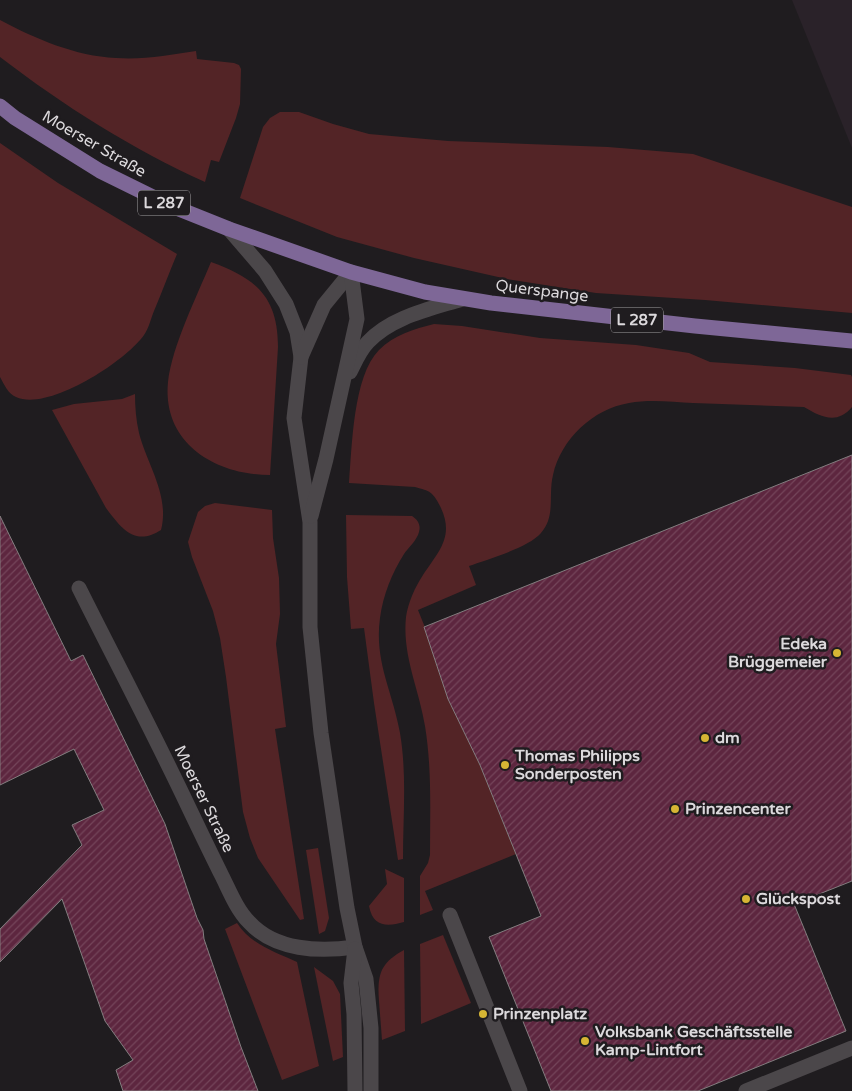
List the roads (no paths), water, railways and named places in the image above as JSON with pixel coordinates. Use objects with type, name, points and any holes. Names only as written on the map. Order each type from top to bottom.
[{"type":"main road","name":"Moerser Straße","points":[[0,106],[15,118],[100,171],[169,205],[229,230],[351,272]]},
{"type":"main road","name":"Moerser Straße","points":[[229,230],[265,271],[286,304],[297,332],[301,357],[294,418],[310,522],[310,627],[318,704],[347,908],[355,947],[366,979],[371,1028],[371,1091]]},
{"type":"main road","name":"Moerser Straße","points":[[301,357],[324,305],[351,272]]},
{"type":"main road","name":"Moerser Straße","points":[[310,522],[344,382],[356,319],[351,272]]},
{"type":"main road","name":"Querspange","points":[[351,272],[425,292],[462,299],[694,326],[852,340]]},
{"type":"main road","name":"Moerser Straße","points":[[344,382],[367,343],[383,328],[411,316],[462,299]]},
{"type":"main road","name":"Moerser Straße","points":[[79,588],[172,772],[225,883],[249,923],[266,936],[286,944],[317,950],[355,947]]},
{"type":"main road","points":[[450,915],[520,1091]]},
{"type":"main road","name":"Moerser Straße","points":[[355,947],[351,983],[355,1091]]},
{"type":"main road","points":[[746,1091],[852,1048]]},
{"type":"place","name":"Edeka Brüggemeier","points":[[837,653]]},
{"type":"place","name":"dm","points":[[705,738]]},
{"type":"place","name":"Thomas Philipps Sonderposten","points":[[505,765]]},
{"type":"place","name":"Prinzencenter","points":[[675,809]]},
{"type":"place","name":"Glückspost","points":[[746,899]]},
{"type":"place","name":"Prinzenplatz","points":[[483,1014]]},
{"type":"place","name":"Volksbank Geschäftsstelle Kamp-Lintfort","points":[[585,1041]]}]
